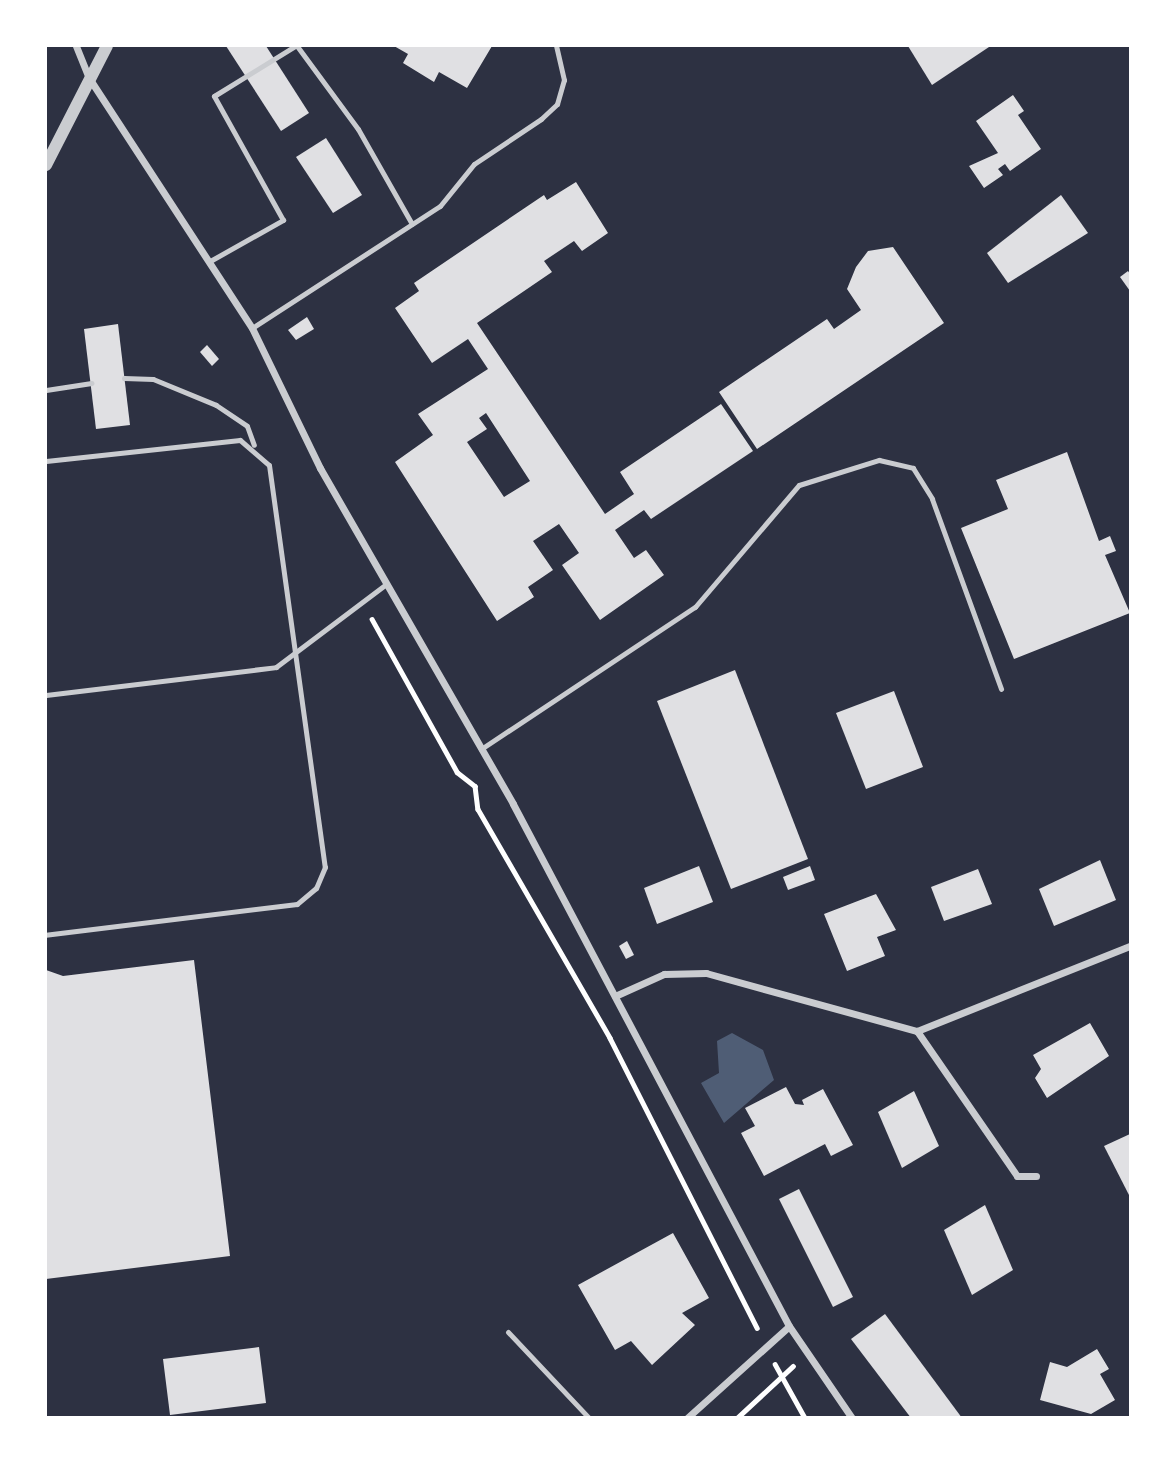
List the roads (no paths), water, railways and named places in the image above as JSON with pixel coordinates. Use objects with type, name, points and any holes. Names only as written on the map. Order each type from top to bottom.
[{"type":"street","points":[[76,46],[89,78],[252,328],[386,584],[481,749],[789,1326],[806,1355],[852,1418]]},
{"type":"street","points":[[46,165],[107,46]]},
{"type":"street","points":[[615,996],[664,974],[706,973],[917,1031],[1130,946]]},
{"type":"street","points":[[917,1031],[1017,1176],[1036,1176]]},
{"type":"street","points":[[687,1418],[697,1414],[789,1326]]},
{"type":"lane","points":[[210,261],[283,219],[214,96],[296,46],[358,130],[412,224]]},
{"type":"lane","points":[[252,328],[440,206],[474,164],[557,104],[565,80],[556,46]]},
{"type":"lane","points":[[46,935],[297,904],[307,898],[325,867],[270,464],[255,447],[247,426],[216,405],[153,379],[124,378]]},
{"type":"lane","points":[[46,390],[91,383]]},
{"type":"lane","points":[[46,461],[240,440],[255,447]]},
{"type":"lane","points":[[481,749],[695,607],[799,485],[879,460],[913,468],[932,499],[1001,689]]},
{"type":"lane","points":[[46,695],[260,671],[296,655],[386,584]]},
{"type":"lane","points":[[508,1332],[589,1418]]},
{"type":"water","points":[[732,1033],[763,1050],[774,1080],[724,1123],[701,1083],[719,1073],[717,1041]]}]
